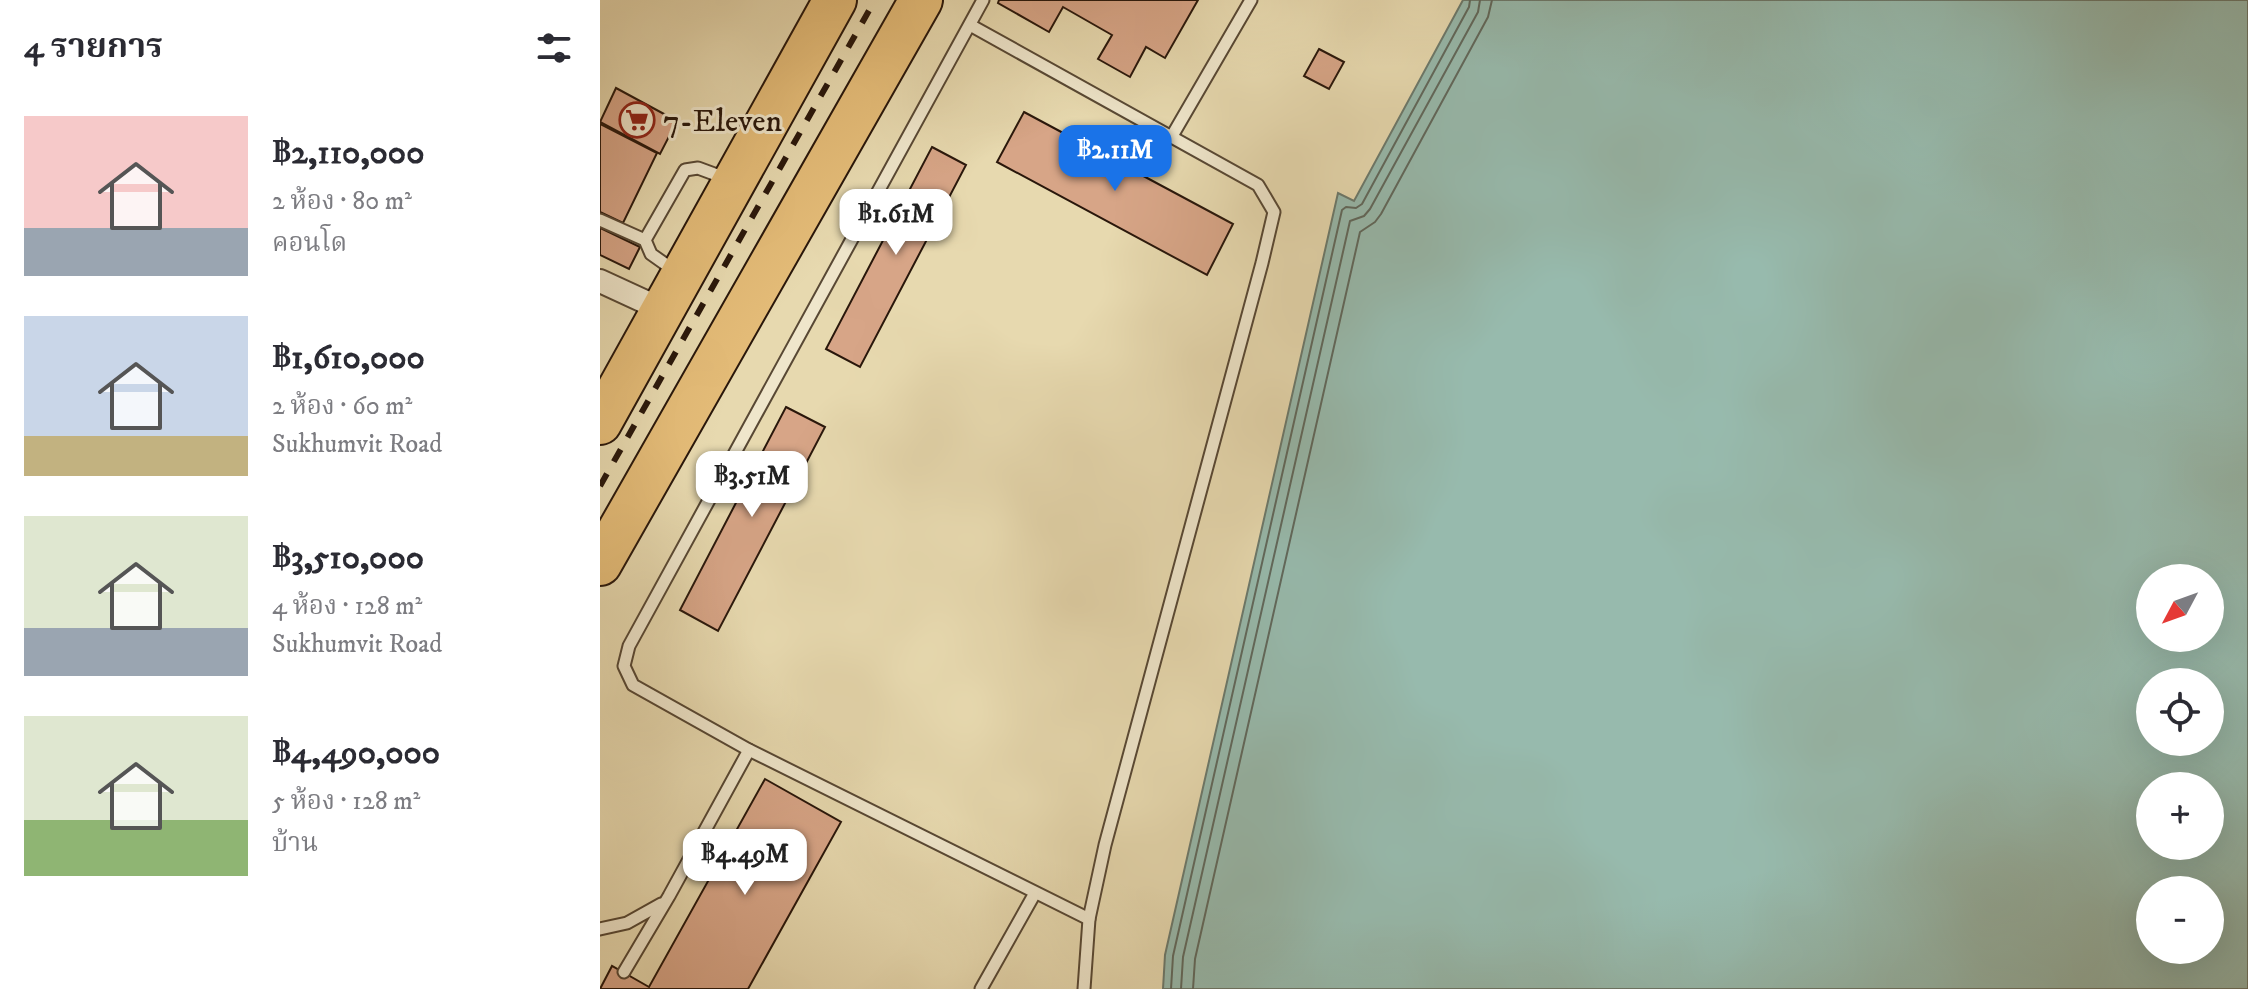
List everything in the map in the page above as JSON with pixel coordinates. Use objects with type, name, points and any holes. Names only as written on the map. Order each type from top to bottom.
[{"type":"highway","points":[[600,564],[921,0]]},
{"type":"highway","points":[[600,423],[735,181],[826,3]]},
{"type":"street","points":[[600,281],[672,293]]},
{"type":"lane","points":[[983,0],[629,646],[624,666],[633,685],[749,750],[1089,919]]},
{"type":"lane","points":[[1172,136],[1251,0]]},
{"type":"lane","points":[[970,25],[1258,185],[1274,212],[1105,845],[1089,919],[1084,989]]},
{"type":"lane","points":[[645,240],[685,170],[698,168],[735,181]]},
{"type":"lane","points":[[600,220],[645,240],[672,293]]},
{"type":"lane","points":[[624,972],[749,750]]},
{"type":"lane","points":[[981,989],[1035,893]]},
{"type":"lane","points":[[600,929],[640,918],[669,896]]},
{"type":"water","points":[[1463,0],[2248,0],[2248,989],[1163,989],[1165,955],[1338,193],[1354,201]]},
{"type":"building","points":[[999,0],[1198,0],[1165,58],[1146,47],[1130,77],[1098,59],[1112,35],[1063,7],[1049,32],[998,3]]},
{"type":"building","points":[[1319,49],[1344,62],[1329,89],[1304,76]]},
{"type":"building","name":"7-Eleven","points":[[616,88],[677,121],[660,154],[600,122]]},
{"type":"building","points":[[1024,112],[1233,224],[1207,275],[997,162]]},
{"type":"building","points":[[600,124],[657,153],[623,223],[600,212]]},
{"type":"building","points":[[932,147],[966,165],[860,367],[826,349]]},
{"type":"building","points":[[600,228],[640,247],[629,269],[600,255]]},
{"type":"building","points":[[786,407],[825,427],[718,631],[680,610]]},
{"type":"building","points":[[765,779],[841,822],[748,989],[600,989],[612,966],[649,987]]},
{"type":"railway","points":[[600,486],[875,0]]},
{"type":"place","name":"7-Eleven","points":[[637,120]]}]
